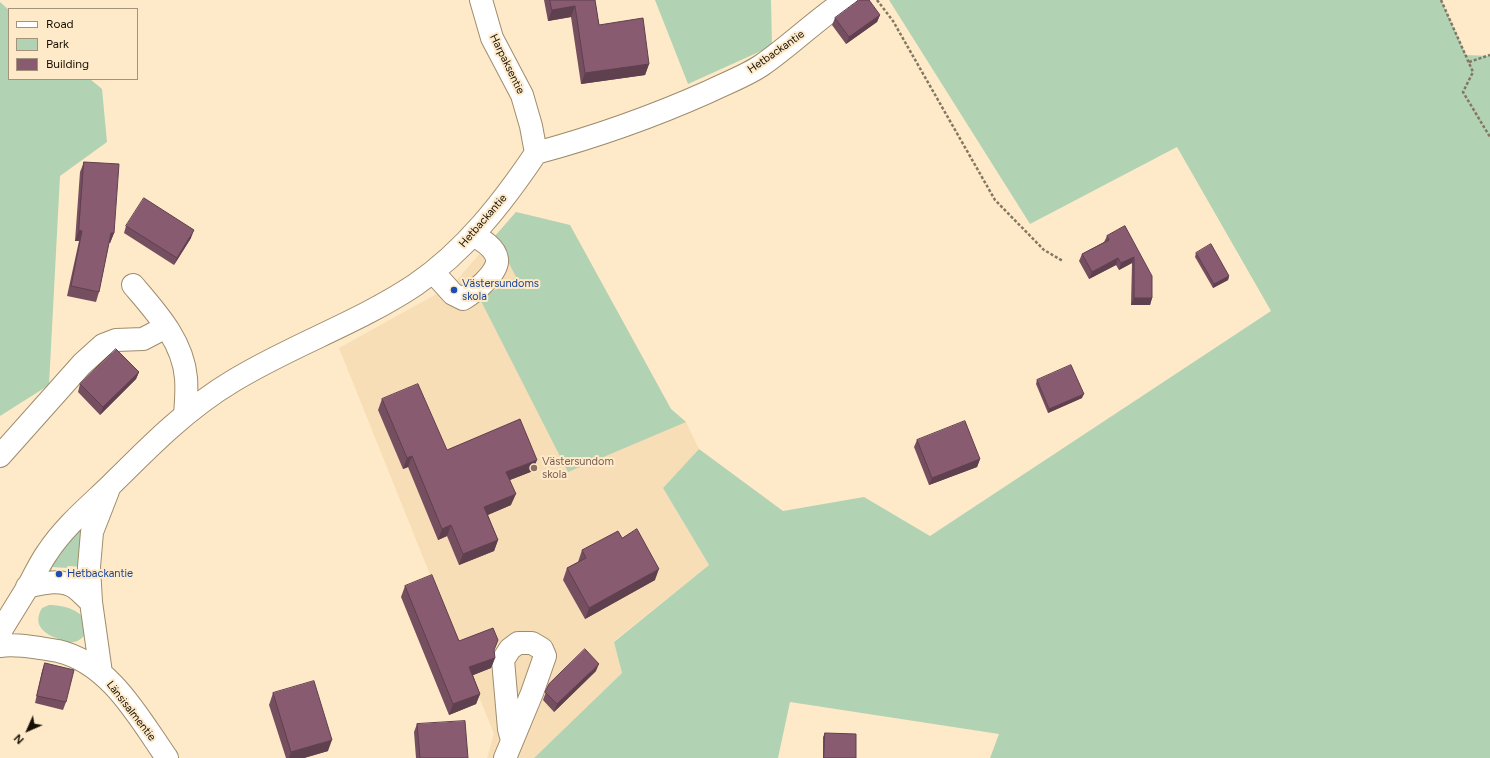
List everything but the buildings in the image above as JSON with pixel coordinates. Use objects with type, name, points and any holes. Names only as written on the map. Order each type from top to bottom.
[{"type":"street","name":"Harpaksentie","points":[[481,0],[492,38],[522,95],[531,126],[536,153]]},
{"type":"street","name":"Hetbackantie","points":[[0,632],[52,546],[73,522],[144,450],[185,415],[232,382],[273,358],[358,317],[414,285],[433,272],[472,235],[517,180],[536,153],[581,141],[628,125],[742,76],[761,66],[846,0]]},
{"type":"street","points":[[433,272],[457,297],[463,299],[472,294],[487,279],[495,268],[497,259],[492,249],[482,240],[472,235]]},
{"type":"street","points":[[132,285],[160,317],[180,350],[186,378],[185,415]]},
{"type":"street","points":[[0,456],[82,364],[103,345],[116,340],[143,339],[166,327]]},
{"type":"street","name":"Hetbackantie","points":[[101,673],[91,602],[89,567],[92,532],[111,484]]},
{"type":"street","points":[[27,587],[45,583],[68,584],[76,588],[91,602]]},
{"type":"street","name":"Länsisalmentie","points":[[0,646],[11,645],[59,651],[82,661],[101,673],[129,704],[167,758]]},
{"type":"path","points":[[877,0],[893,21],[995,200],[1044,250],[1063,261]]},
{"type":"path","points":[[1441,0],[1473,72],[1463,92],[1490,137]]},
{"type":"path","points":[[1469,62],[1490,55]]},
{"type":"shaded area","name":"Västersundom skola","points":[[516,212],[570,225],[671,409],[686,422],[699,449],[663,488],[709,565],[614,641],[622,673],[534,758],[487,758],[494,734],[339,348],[440,292],[456,281]]},
{"type":"green space","points":[[655,0],[771,0],[772,46],[688,84]]},
{"type":"green space","points":[[889,0],[1441,0],[1466,55],[1490,56],[1490,758],[990,758],[999,734],[790,702],[778,758],[534,758],[622,673],[614,642],[709,565],[663,488],[699,449],[783,511],[864,497],[930,536],[1271,311],[1177,147],[1030,224]]},
{"type":"green space","points":[[0,2],[8,9],[8,80],[91,80],[102,89],[107,142],[60,176],[49,385],[0,416]]},
{"type":"green space","points":[[516,212],[570,225],[671,409],[686,422],[568,472],[480,299],[516,277],[495,236]]},
{"type":"green space","points":[[91,515],[84,567],[52,567],[51,574],[44,572]]},
{"type":"green space","points":[[49,605],[66,607],[77,612],[84,620],[86,626],[85,635],[77,641],[71,642],[54,637],[44,631],[39,624],[38,619],[42,608]]},
{"type":"place","name":"Västersundoms skola","points":[[454,290]]},
{"type":"place","name":"Västersundom skola","points":[[534,468]]},
{"type":"place","name":"Hetbackantie","points":[[59,574]]}]
